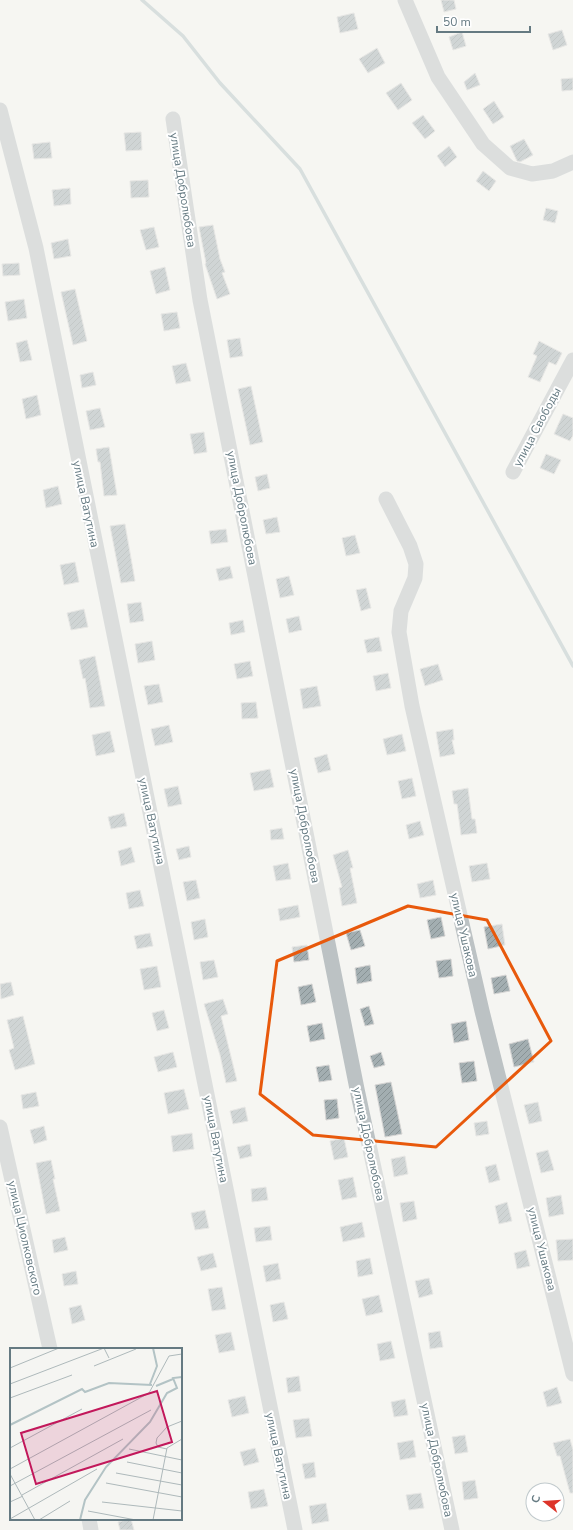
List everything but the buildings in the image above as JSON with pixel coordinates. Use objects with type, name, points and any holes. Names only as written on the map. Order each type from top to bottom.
[{"type":"street","points":[[405,0],[438,77],[483,144],[510,168],[532,174],[553,171],[573,162]]},
{"type":"street","name":"улица Ватутина","points":[[0,112],[36,248],[79,467],[189,1001],[260,1364],[295,1530]]},
{"type":"street","name":"улица Добролюбова","points":[[173,119],[200,300],[357,1089],[452,1530]]},
{"type":"street","name":"улица Свободы","points":[[512,472],[573,360]]},
{"type":"street","name":"улица Ушакова","points":[[386,499],[410,546],[416,564],[415,578],[401,611],[399,632],[412,706],[482,1011],[573,1374]]},
{"type":"street","name":"улица Циолковского","points":[[0,1127],[50,1348]]},
{"type":"street","points":[[88,1520],[91,1530]]},
{"type":"highlighted area","points":[[408,906],[487,920],[551,1041],[436,1147],[313,1135],[260,1094],[277,961]]},
{"type":"waterway","points":[[142,0],[183,36],[220,83],[300,169],[573,666]]}]
